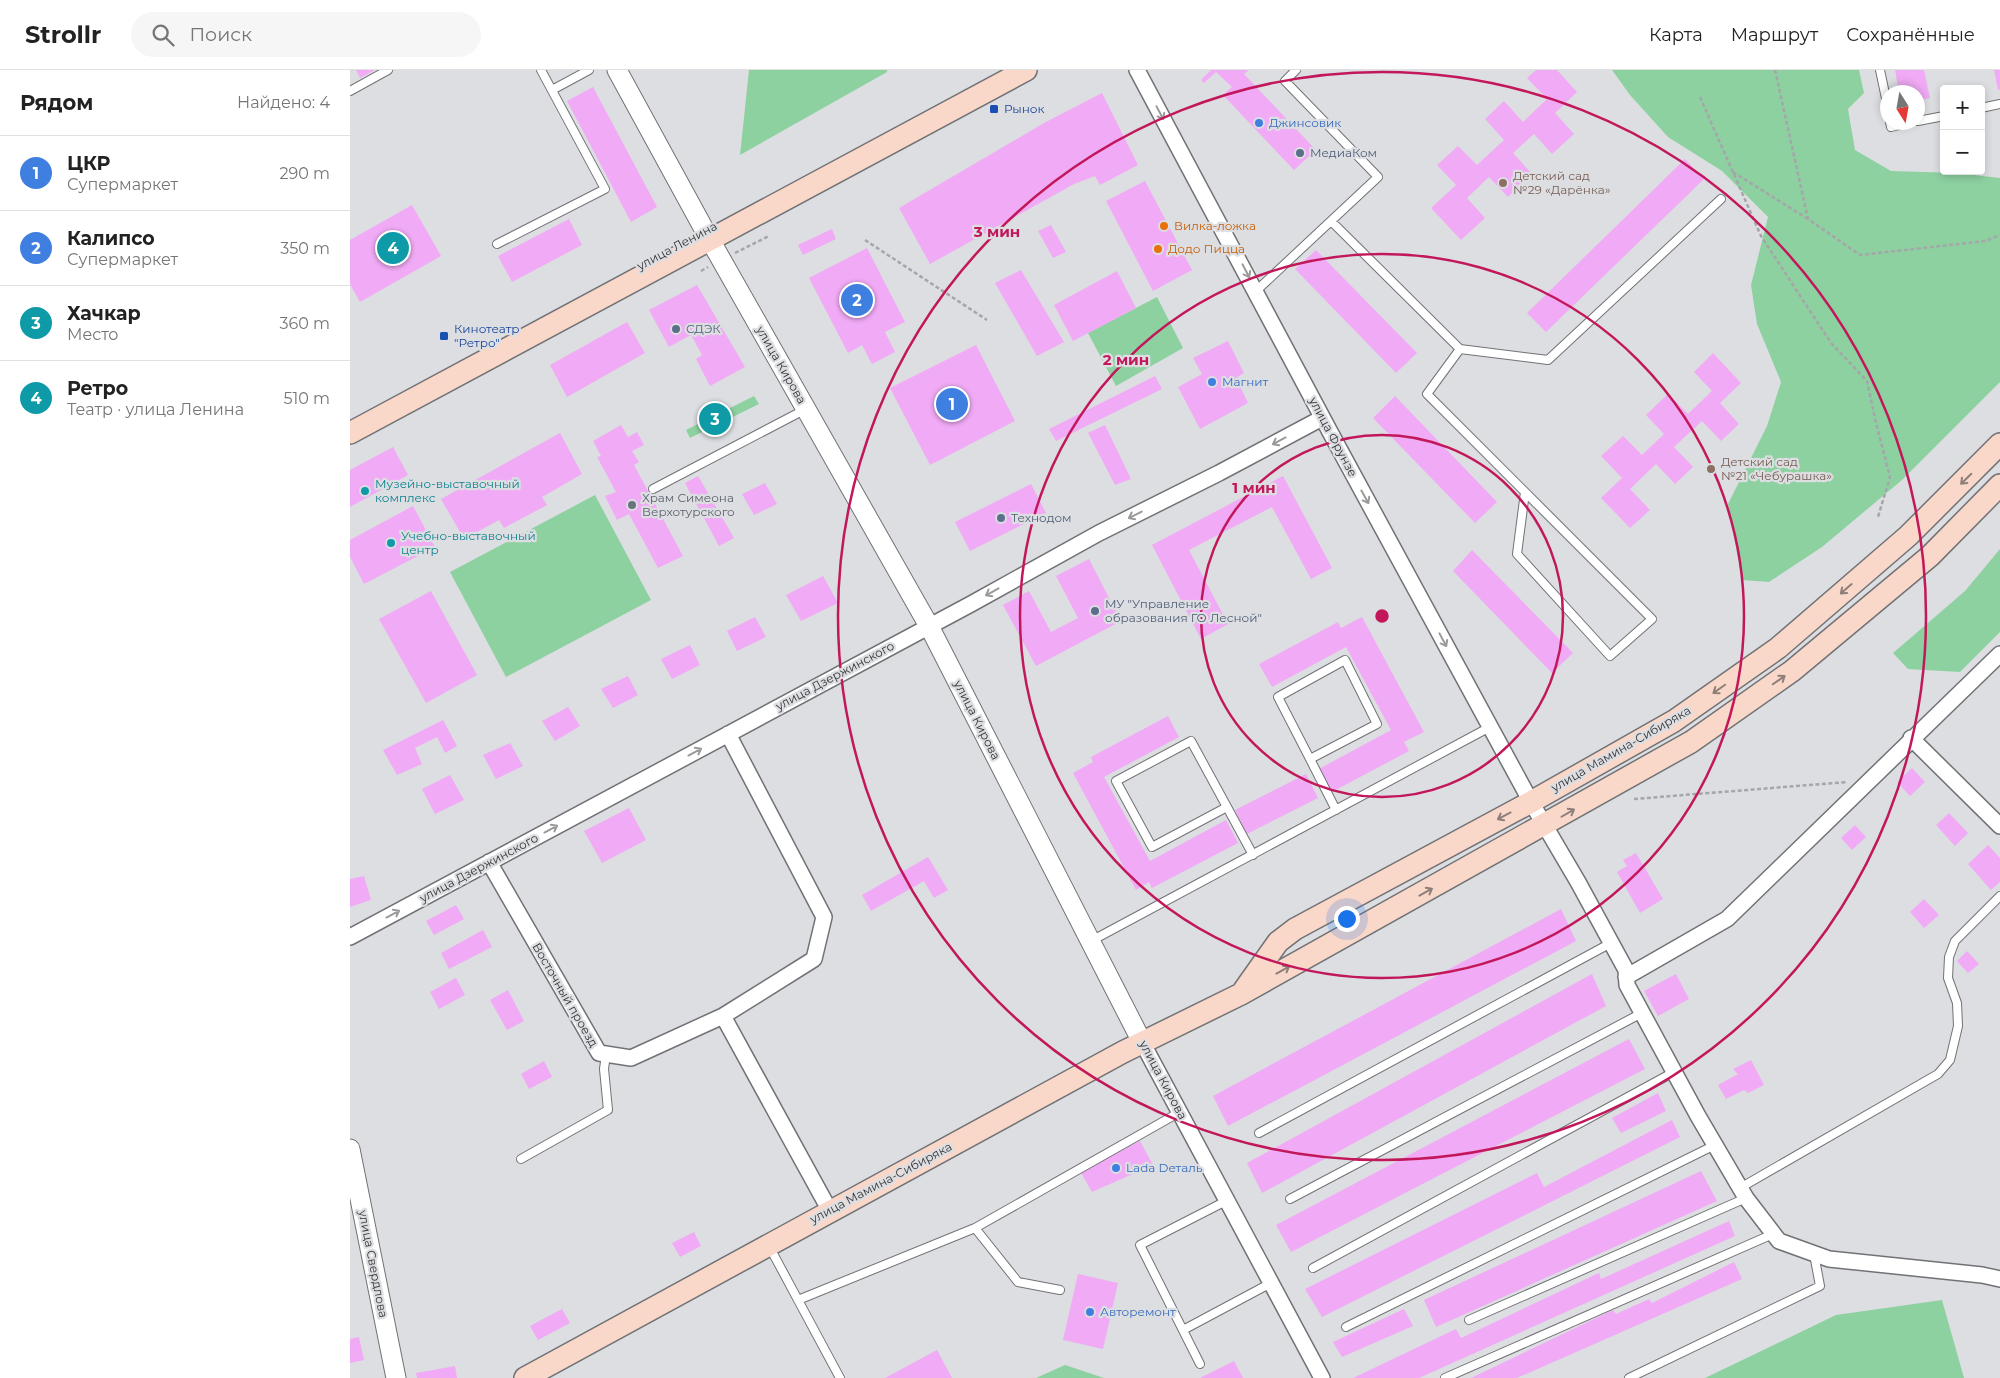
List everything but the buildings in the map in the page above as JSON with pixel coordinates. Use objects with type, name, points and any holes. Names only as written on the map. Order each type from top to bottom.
[{"type":"main road","name":"улица Ленина","points":[[350,423],[707,235],[1005,70]]},
{"type":"main road","points":[[350,434],[707,235],[1026,70]]},
{"type":"main road","name":"улица Мамина-Сибиряка","points":[[1241,994],[1278,942],[1295,929],[1531,802],[1674,721],[1778,648],[1908,536],[2000,444]]},
{"type":"main road","name":"улица Мамина-Сибиряка","points":[[525,1378],[830,1210],[1123,1052],[1143,1044],[1241,994],[1545,826],[1691,742],[1792,671],[1930,556],[2000,485]]},
{"type":"street","name":"улица Кирова","points":[[617,70],[707,235],[929,626],[1143,1044],[1322,1378]]},
{"type":"street","name":"улица Фрунзе","points":[[1137,70],[1322,418],[1531,802],[1626,970],[1627,985],[1674,1072],[1743,1193],[1773,1234]]},
{"type":"street","name":"улица Дзержинского","points":[[350,937],[1099,533],[1219,473],[1322,418]]},
{"type":"street","points":[[1626,977],[1727,919],[1911,738],[2000,654]]},
{"type":"street","name":"Восточный проезд","points":[[489,862],[599,1053],[631,1058],[723,1016],[814,959],[824,917],[728,734]]},
{"type":"street","points":[[1911,738],[2000,826]]},
{"type":"street","points":[[723,1016],[830,1210]]},
{"type":"street","name":"улица Свердлова","points":[[350,1149],[396,1378]]},
{"type":"street","points":[[1773,1234],[1778,1241],[1829,1259],[1982,1275],[2000,1279]]},
{"type":"lane","points":[[350,91],[388,70]]},
{"type":"lane","points":[[497,244],[605,189],[541,70]]},
{"type":"lane","points":[[552,90],[590,70]]},
{"type":"lane","points":[[1256,291],[1378,177],[1285,81],[1296,70]]},
{"type":"lane","points":[[1880,70],[1883,85]]},
{"type":"lane","points":[[1985,107],[2000,104]]},
{"type":"lane","points":[[1925,120],[1940,117]]},
{"type":"lane","points":[[1331,221],[1460,349],[1548,360],[1721,200]]},
{"type":"lane","points":[[1460,349],[1427,394],[1525,492],[1652,619],[1610,656],[1517,554],[1525,492]]},
{"type":"lane","points":[[653,490],[806,409]]},
{"type":"lane","points":[[1310,759],[1376,724],[1345,660],[1278,697],[1336,810]]},
{"type":"lane","points":[[1090,942],[1490,727]]},
{"type":"lane","points":[[1226,807],[1152,847],[1116,781],[1191,741],[1252,855]]},
{"type":"lane","points":[[1470,1320],[1743,1193],[1938,1074],[1950,1060],[1958,1026],[1957,1003],[1948,978],[1949,957],[1955,941],[2000,896]]},
{"type":"lane","points":[[1259,1133],[1611,943]]},
{"type":"lane","points":[[1290,1199],[1642,1013]]},
{"type":"lane","points":[[521,1159],[608,1110],[604,1068],[606,1054]]},
{"type":"lane","points":[[1313,1268],[1674,1072]]},
{"type":"lane","points":[[798,1300],[975,1228],[1180,1112]]},
{"type":"lane","points":[[1346,1327],[1715,1145]]},
{"type":"lane","points":[[1200,1364],[1140,1245],[1228,1200]]},
{"type":"lane","points":[[975,1228],[1018,1282],[1060,1290]]},
{"type":"lane","points":[[1445,1378],[1773,1234]]},
{"type":"lane","points":[[768,1244],[840,1378]]},
{"type":"lane","points":[[1629,1378],[1820,1286],[1814,1254]]},
{"type":"lane","points":[[1183,1330],[1272,1283]]},
{"type":"path","points":[[1775,70],[1808,219]]},
{"type":"path","points":[[1700,97],[1761,236],[1831,343],[1868,381],[1876,423],[1890,477],[1878,516]]},
{"type":"path","points":[[1733,172],[1808,219],[1860,255],[1986,241],[2000,235]]},
{"type":"path","points":[[865,240],[987,320]]},
{"type":"path","points":[[1634,799],[1868,781]]},
{"type":"green space","points":[[749,70],[887,70],[887,72],[740,155]]},
{"type":"green space","points":[[1612,70],[1859,70],[1864,93],[1848,109],[1855,150],[1891,171],[1940,173],[1940,175],[1974,175],[2000,178],[2000,382],[1902,480],[1822,547],[1769,582],[1742,580],[1728,504],[1767,426],[1781,382],[1757,324],[1751,285],[1768,217],[1722,171],[1668,137],[1630,95]]},
{"type":"green space","points":[[1157,297],[1183,348],[1116,386],[1088,333]]},
{"type":"green space","points":[[754,396],[759,404],[690,438],[686,430]]},
{"type":"green space","points":[[595,495],[651,600],[506,677],[450,572]]},
{"type":"green space","points":[[2000,549],[2000,632],[1960,672],[1908,669],[1893,653],[1965,591]]},
{"type":"green space","points":[[1942,1300],[1964,1378],[1705,1378],[1836,1315]]},
{"type":"green space","points":[[1065,1365],[1104,1378],[1036,1378]]},
{"type":"place","name":"Рынок","points":[[994,109]]},
{"type":"place","name":"Джинсовик","points":[[1259,123]]},
{"type":"place","name":"МедиаКом","points":[[1300,153]]},
{"type":"place","name":"Детский сад №29 «Дарёнка»","points":[[1503,183]]},
{"type":"place","name":"Вилка-ложка","points":[[1164,226]]},
{"type":"place","name":"Ретро","points":[[393,248]]},
{"type":"place","name":"Додо Пицца","points":[[1158,249]]},
{"type":"place","name":"Калипсо","points":[[857,300]]},
{"type":"place","name":"СДЭК","points":[[676,329]]},
{"type":"place","name":"Кинотеатр \"Ретро\"","points":[[444,336]]},
{"type":"place","name":"Магнит","points":[[1212,382]]},
{"type":"place","name":"ЦКР","points":[[952,404]]},
{"type":"place","name":"Хачкар","points":[[715,419]]},
{"type":"place","name":"Детский сад №21 «Чебурашка»","points":[[1711,469]]},
{"type":"place","name":"Музейно-выставочный комплекс","points":[[365,491]]},
{"type":"place","name":"Храм Симеона Верхотурского","points":[[632,505]]},
{"type":"place","name":"Технодом","points":[[1001,518]]},
{"type":"place","name":"Учебно-выставочный центр","points":[[391,543]]},
{"type":"place","name":"МУ \"Управление образования ГО Лесной\"","points":[[1095,611]]},
{"type":"place","name":"Lada Dеталь","points":[[1116,1168]]},
{"type":"place","name":"Авторемонт","points":[[1090,1312]]}]
